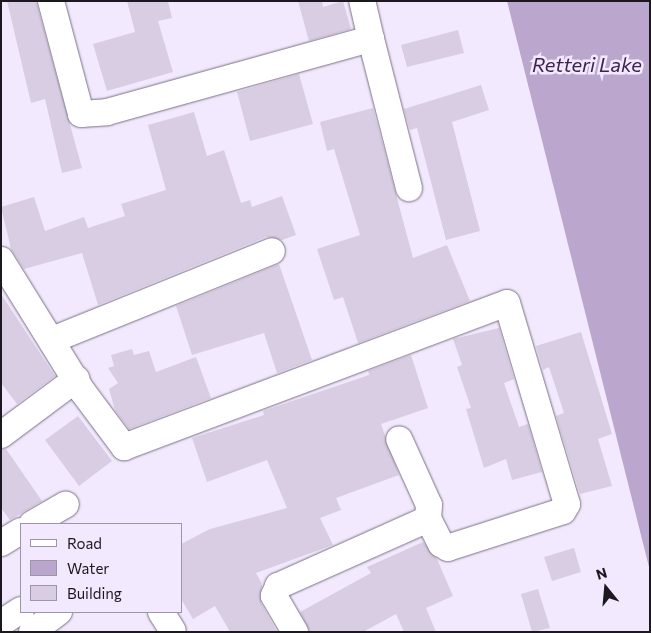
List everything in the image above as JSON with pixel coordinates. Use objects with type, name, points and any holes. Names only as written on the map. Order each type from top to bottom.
[{"type":"street","points":[[52,1],[81,114],[107,112],[371,39]]},
{"type":"street","points":[[362,1],[409,188]]},
{"type":"street","points":[[52,340],[272,251]]},
{"type":"street","points":[[1,260],[76,379],[124,447],[507,303],[567,504],[563,511],[448,548],[428,519],[429,504],[399,439]]},
{"type":"street","points":[[1,435],[76,379]]},
{"type":"street","points":[[34,523],[66,504]]},
{"type":"street","points":[[295,632],[274,596],[278,586],[428,519]]},
{"type":"street","points":[[1,543],[20,532]]},
{"type":"street","points":[[1,623],[20,611]]},
{"type":"street","points":[[32,632],[58,613]]},
{"type":"water","name":"Retteri Lake","points":[[507,1],[650,1],[650,571]]},
{"type":"building","points":[[7,1],[36,1],[82,168],[62,173],[45,99],[31,103]]},
{"type":"building","points":[[127,1],[168,1],[172,18],[158,21],[173,72],[107,91],[93,44],[135,32]]},
{"type":"building","points":[[298,1],[322,1],[323,7],[343,1],[351,29],[309,41]]},
{"type":"building","points":[[458,30],[464,53],[407,67],[401,45]]},
{"type":"building","points":[[299,74],[313,124],[250,141],[237,92]]},
{"type":"building","points":[[481,85],[489,110],[452,122],[480,231],[446,240],[417,128],[410,130],[404,109]]},
{"type":"building","points":[[373,108],[413,258],[447,245],[470,301],[358,343],[343,297],[334,300],[317,249],[360,235],[334,149],[327,151],[320,122]]},
{"type":"building","points":[[194,112],[207,156],[224,150],[241,203],[250,200],[252,207],[282,196],[296,235],[282,240],[266,237],[98,305],[82,253],[24,269],[11,249],[1,207],[34,197],[45,231],[84,217],[88,228],[125,216],[121,204],[166,190],[148,125]]},
{"type":"building","points":[[279,264],[312,360],[277,373],[264,333],[192,355],[176,306]]},
{"type":"building","points":[[1,294],[55,376],[17,404],[1,383]]},
{"type":"building","points":[[499,328],[514,379],[504,383],[519,427],[528,424],[542,472],[512,480],[506,459],[484,468],[466,409],[471,408],[457,367],[462,365],[453,339]]},
{"type":"building","points":[[581,332],[612,434],[598,439],[612,486],[580,494],[556,416],[564,413],[549,367],[543,370],[536,346]]},
{"type":"building","points":[[132,349],[134,355],[149,351],[156,372],[196,357],[211,398],[129,429],[115,410],[109,389],[118,383],[108,368],[114,366],[111,355]]},
{"type":"building","points":[[411,355],[428,408],[381,424],[399,475],[336,498],[341,510],[320,518],[333,545],[256,573],[262,584],[261,603],[277,632],[230,632],[215,606],[193,619],[182,601],[182,543],[210,529],[287,508],[267,460],[207,482],[192,438],[264,415],[263,411],[369,375],[368,371]]},
{"type":"building","points":[[78,416],[112,461],[79,486],[45,440]]},
{"type":"building","points":[[6,449],[42,501],[10,520],[1,508],[1,450]]},
{"type":"building","points":[[423,542],[437,559],[453,596],[426,608],[436,632],[404,632],[396,614],[363,632],[310,632],[300,612],[371,573],[367,567]]},
{"type":"building","points":[[574,548],[581,572],[552,581],[544,557]]},
{"type":"building","points":[[538,589],[550,628],[532,632],[521,594]]}]
